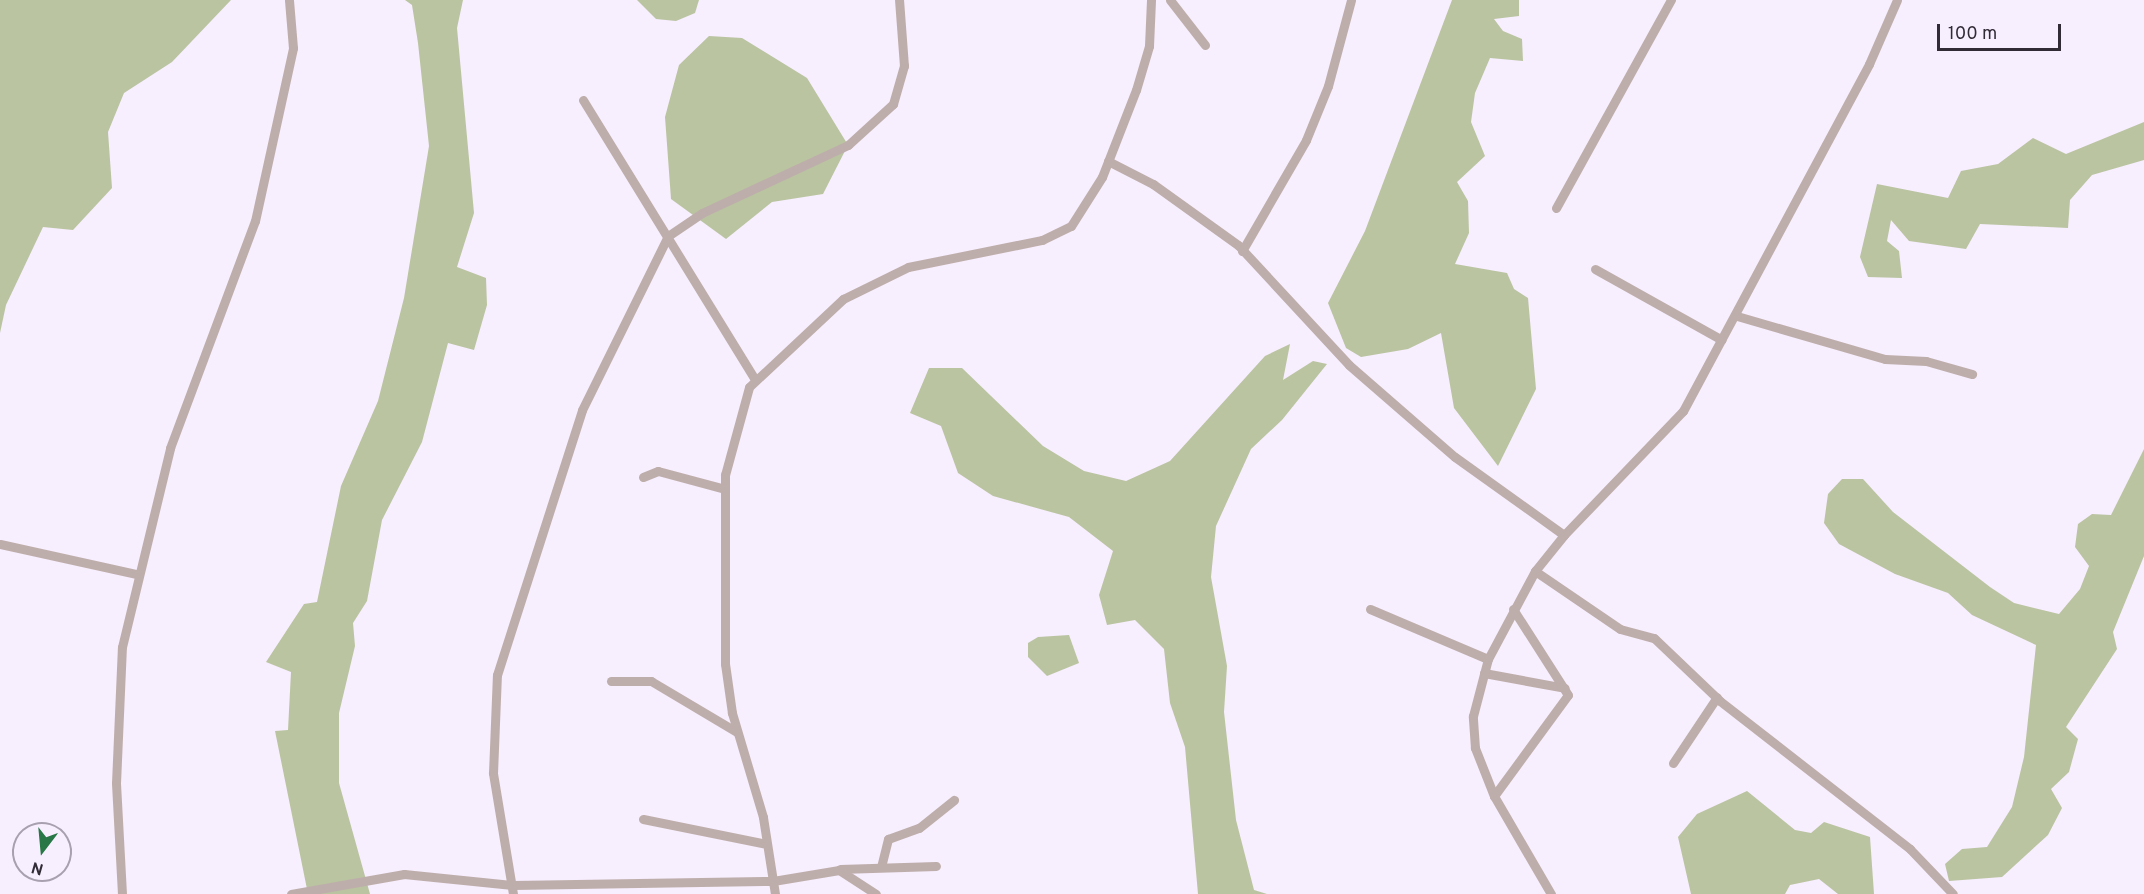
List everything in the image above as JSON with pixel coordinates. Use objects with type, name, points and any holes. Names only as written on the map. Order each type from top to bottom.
[{"type":"street","points":[[123,894],[117,700],[137,574],[179,418],[255,221],[292,48],[289,0]]},
{"type":"street","points":[[513,890],[494,773],[500,663],[566,448],[668,236],[702,213],[821,161],[881,118],[902,81],[899,0]]},
{"type":"street","points":[[775,894],[767,844],[737,732],[725,664],[725,489],[754,378],[827,309],[908,267],[1042,240],[1071,226],[1108,161],[1145,64],[1151,0]]},
{"type":"street","points":[[1170,0],[1204,45]]},
{"type":"street","points":[[1242,251],[1306,140],[1328,86],[1351,0]]},
{"type":"street","points":[[1556,208],[1671,0]]},
{"type":"street","points":[[1551,894],[1494,796],[1475,748],[1473,716],[1488,659],[1535,571],[1563,535],[1683,411],[1737,316],[1896,0]]},
{"type":"street","points":[[583,100],[754,378]]},
{"type":"street","points":[[1108,161],[1153,184],[1242,251],[1349,365],[1455,457],[1563,535]]},
{"type":"street","points":[[1595,269],[1722,340]]},
{"type":"street","points":[[1737,316],[1885,359],[1926,361],[1972,374]]},
{"type":"street","points":[[643,477],[658,471],[725,489]]},
{"type":"street","points":[[0,544],[137,574]]},
{"type":"street","points":[[1535,571],[1620,629],[1654,638],[1716,698],[1910,849],[1953,894]]},
{"type":"street","points":[[1370,609],[1488,659]]},
{"type":"street","points":[[1494,796],[1566,704],[1565,688],[1513,609]]},
{"type":"street","points":[[1484,673],[1565,688]]},
{"type":"street","points":[[611,681],[651,681],[737,732]]},
{"type":"street","points":[[1673,763],[1716,698]]},
{"type":"street","points":[[881,867],[888,839],[919,828],[954,800]]},
{"type":"street","points":[[643,819],[767,844]]},
{"type":"street","points":[[291,894],[404,874],[513,890],[773,881],[839,870],[936,866]]},
{"type":"street","points":[[839,870],[876,894]]},
{"type":"green space","points":[[0,0],[231,0],[172,62],[124,93],[108,132],[112,188],[73,230],[43,227],[6,305],[0,333]]},
{"type":"green space","points":[[405,0],[463,0],[457,28],[474,213],[457,267],[486,278],[487,305],[474,350],[448,343],[422,442],[382,520],[367,601],[353,623],[355,646],[339,713],[339,783],[370,894],[308,894],[275,731],[288,730],[291,672],[266,662],[304,604],[317,602],[341,486],[378,401],[404,298],[429,146],[412,5]]},
{"type":"green space","points":[[637,0],[699,0],[695,13],[676,21],[656,19]]},
{"type":"green space","points":[[1452,0],[1519,0],[1519,16],[1494,19],[1503,31],[1522,39],[1523,61],[1490,58],[1475,93],[1471,122],[1485,156],[1457,182],[1468,201],[1469,233],[1455,264],[1507,273],[1514,289],[1528,298],[1536,389],[1498,466],[1454,408],[1441,333],[1408,349],[1361,357],[1346,348],[1328,303],[1365,231]]},
{"type":"green space","points":[[709,36],[742,38],[807,78],[848,145],[823,194],[772,202],[726,239],[671,199],[665,117],[679,65]]},
{"type":"green space","points":[[2144,122],[2144,160],[2092,175],[2070,200],[2068,228],[1980,224],[1966,249],[1909,241],[1891,220],[1887,241],[1899,251],[1902,278],[1868,277],[1860,257],[1877,184],[1948,198],[1961,171],[1998,164],[2033,138],[2066,154]]},
{"type":"green space","points":[[1290,344],[1283,380],[1313,361],[1327,364],[1282,420],[1251,449],[1216,526],[1211,577],[1227,666],[1224,712],[1236,820],[1254,890],[1267,894],[1198,894],[1185,747],[1170,703],[1164,649],[1135,620],[1107,625],[1099,595],[1113,551],[1069,517],[993,496],[958,473],[941,426],[910,413],[929,368],[962,368],[1043,446],[1084,471],[1126,481],[1170,461],[1265,356]]},
{"type":"green space","points":[[2144,449],[2144,556],[2113,632],[2117,649],[2066,727],[2078,739],[2069,772],[2051,789],[2062,808],[2048,835],[2002,877],[1949,881],[1945,864],[1962,849],[1987,847],[2012,807],[2024,757],[2036,645],[1972,615],[1948,593],[1895,574],[1839,544],[1824,523],[1828,494],[1842,479],[1863,479],[1893,512],[1990,587],[2014,603],[2059,614],[2080,589],[2089,566],[2075,547],[2078,524],[2092,514],[2111,515]]},
{"type":"green space","points":[[1069,635],[1079,663],[1047,676],[1028,657],[1028,643],[1038,637]]},
{"type":"green space","points":[[1747,791],[1795,830],[1811,833],[1824,822],[1870,837],[1874,894],[1838,894],[1819,879],[1790,885],[1785,894],[1691,894],[1678,837],[1697,814]]}]
